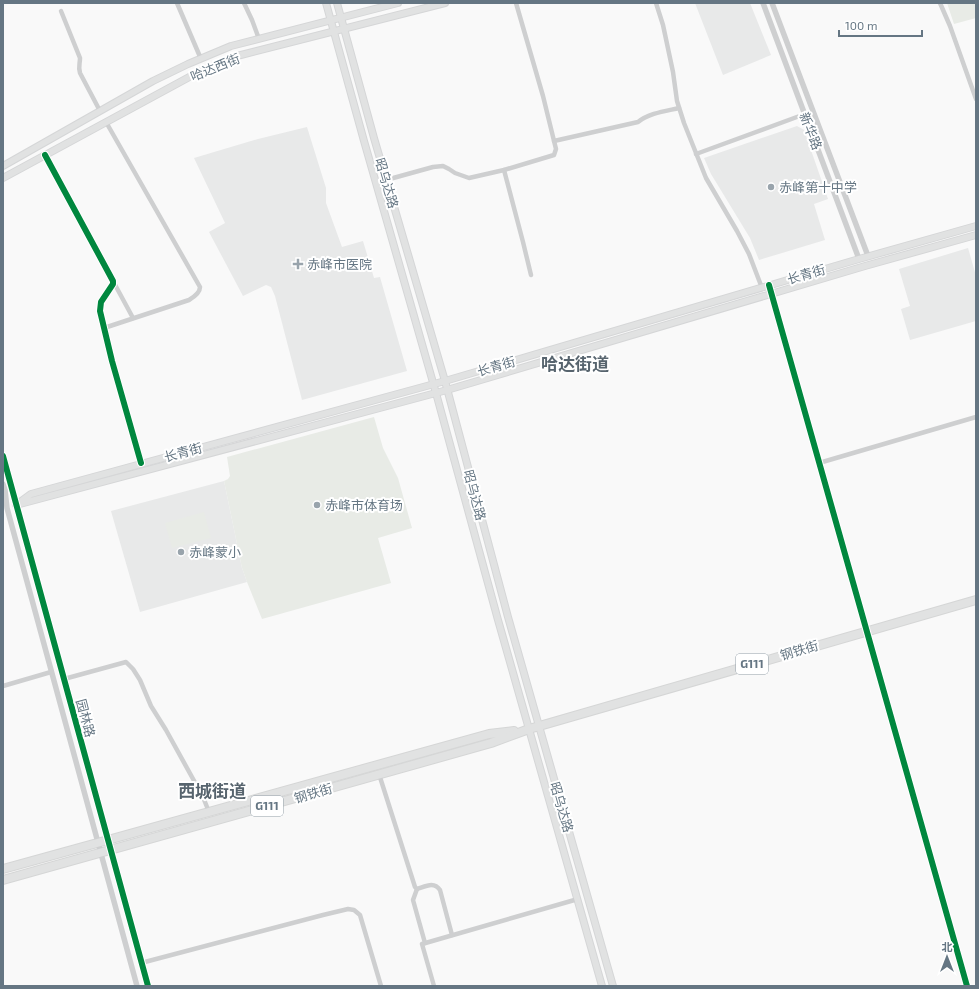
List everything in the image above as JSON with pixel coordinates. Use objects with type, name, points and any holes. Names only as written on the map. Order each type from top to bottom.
[{"type":"highway","name":"钢铁街","points":[[3,880],[491,742],[539,726],[867,630],[976,600]]},
{"type":"highway","name":"钢铁街","points":[[3,869],[489,734],[529,729]]},
{"type":"main road","name":"昭乌达路","points":[[326,3],[602,986]]},
{"type":"main road","name":"昭乌达路","points":[[337,3],[386,180],[445,381],[508,617],[614,986]]},
{"type":"main road","name":"哈达西街","points":[[3,166],[153,81],[201,58],[231,46],[398,3]]},
{"type":"main road","name":"哈达西街","points":[[3,178],[193,74],[237,56],[344,30],[445,3]]},
{"type":"main road","name":"长青街","points":[[16,505],[31,494],[445,381],[868,256],[976,226]]},
{"type":"main road","name":"长青街","points":[[16,505],[447,390],[865,266],[976,235]]},
{"type":"street","points":[[177,3],[201,58]]},
{"type":"street","points":[[244,3],[259,39]]},
{"type":"street","points":[[386,180],[433,167],[442,166],[458,175],[469,178],[504,170],[554,155],[556,149],[543,96],[516,3]]},
{"type":"street","points":[[656,3],[663,25],[673,72],[677,101],[684,123],[706,178],[749,254],[762,288]]},
{"type":"street","name":"新华路","points":[[763,3],[859,259]]},
{"type":"street","name":"新华路","points":[[772,3],[868,256]]},
{"type":"street","points":[[940,3],[976,99]]},
{"type":"street","points":[[61,11],[80,58],[78,68],[100,111]]},
{"type":"street","points":[[554,141],[638,122],[649,115],[679,108]]},
{"type":"street","points":[[696,154],[805,114]]},
{"type":"street","points":[[104,328],[189,300],[200,290],[200,287],[106,122]]},
{"type":"street","points":[[45,155],[133,318]]},
{"type":"street","points":[[504,170],[531,275]]},
{"type":"street","points":[[113,281],[113,284],[101,302],[100,311],[112,361],[141,463]]},
{"type":"street","points":[[769,286],[967,986]]},
{"type":"street","points":[[819,463],[976,417]]},
{"type":"street","name":"园林路","points":[[3,456],[148,986]]},
{"type":"street","name":"园林路","points":[[3,484],[5,490],[5,508],[137,986]]},
{"type":"street","name":"长青街","points":[[5,508],[16,505]]},
{"type":"street","points":[[64,679],[126,662],[133,669],[140,680],[151,706],[203,797],[209,812]]},
{"type":"street","points":[[3,686],[51,672]]},
{"type":"street","points":[[379,774],[417,889],[413,900],[425,943]]},
{"type":"street","points":[[417,889],[434,884],[437,886],[440,890],[452,935]]},
{"type":"street","points":[[434,986],[422,944],[578,898]]},
{"type":"street","points":[[141,963],[348,909],[354,910],[360,915],[380,986]]},
{"type":"shaded area","points":[[695,3],[750,3],[771,55],[723,75]]},
{"type":"shaded area","points":[[947,3],[976,3],[976,18],[954,24]]},
{"type":"shaded area","name":"赤峰第十中学","points":[[797,126],[804,130],[828,199],[814,204],[825,240],[759,260],[750,238],[711,174],[704,158]]},
{"type":"shaded area","name":"赤峰市医院","points":[[307,127],[326,188],[326,203],[342,247],[363,241],[374,278],[380,277],[407,371],[302,400],[275,296],[271,287],[266,285],[243,296],[209,232],[225,223],[194,158],[258,139]]},
{"type":"shaded area","points":[[968,248],[976,276],[976,321],[910,340],[901,309],[910,306],[899,269]]},
{"type":"shaded area","name":"赤峰市体育场","points":[[374,417],[383,448],[398,478],[412,528],[378,538],[391,583],[262,619],[242,568],[224,481],[230,476],[227,457]]},
{"type":"shaded area","name":"赤峰蒙小","points":[[224,481],[242,568],[247,582],[140,612],[111,511]]},
{"type":"shaded area","points":[[204,512],[211,538],[172,548],[165,523]]},
{"type":"cycle path","points":[[45,155],[113,281],[113,284],[101,302],[100,311],[112,361],[141,463]]},
{"type":"cycle path","points":[[769,285],[967,986]]},
{"type":"cycle path","points":[[3,456],[148,986]]},
{"type":"place","name":"赤峰第十中学","points":[[771,187]]},
{"type":"place","name":"赤峰市医院","points":[[298,264]]},
{"type":"place","name":"赤峰市体育场","points":[[317,505]]},
{"type":"place","name":"赤峰蒙小","points":[[181,552]]},
{"type":"district","name":"哈达街道","points":[[575,364]]},
{"type":"district","name":"西城街道","points":[[212,791]]}]
